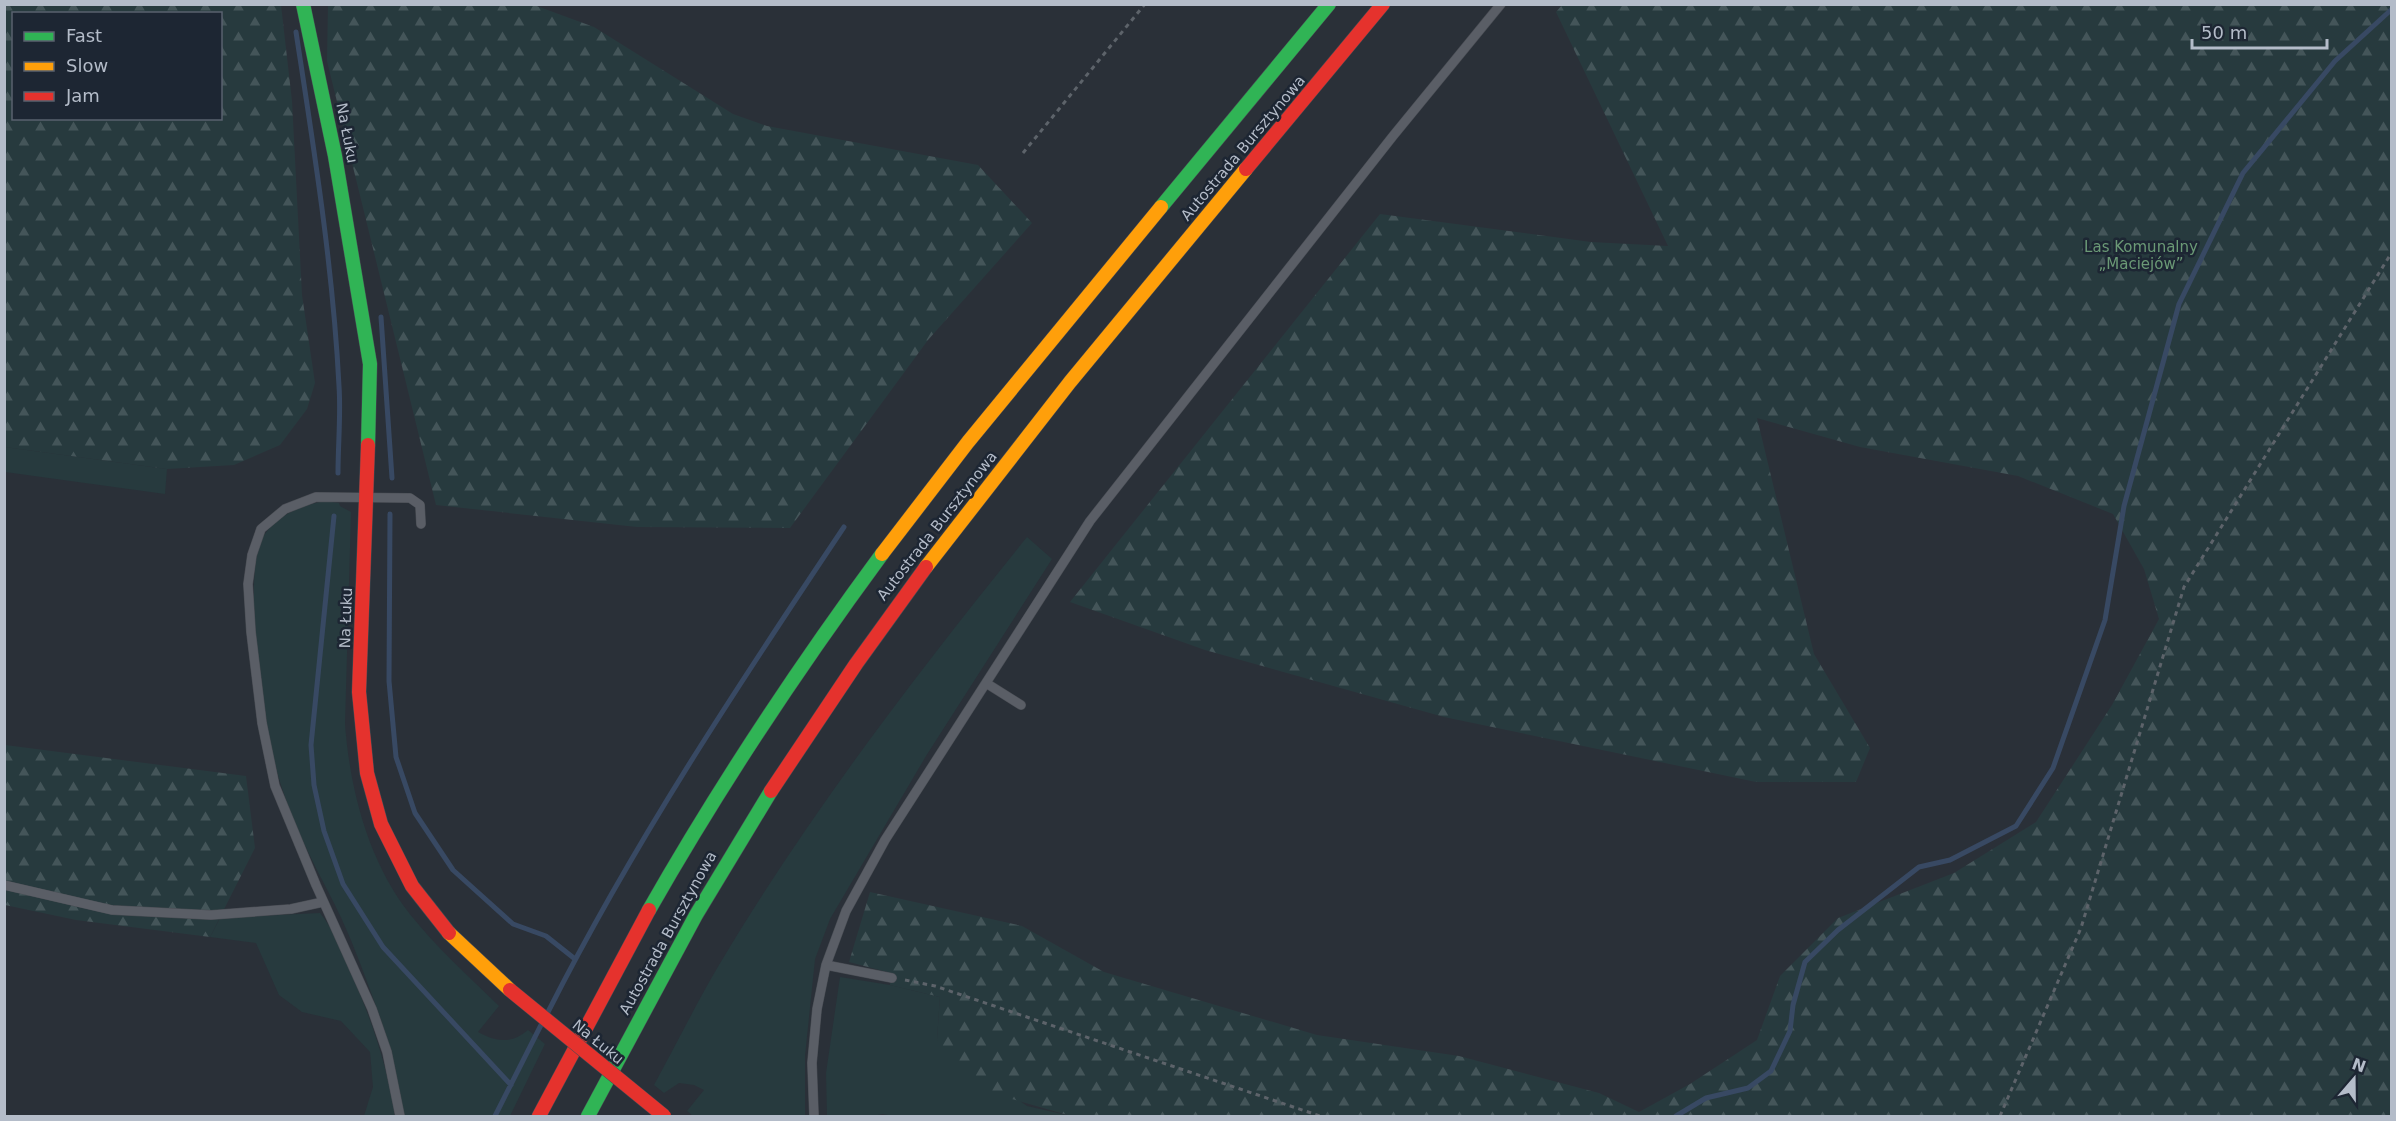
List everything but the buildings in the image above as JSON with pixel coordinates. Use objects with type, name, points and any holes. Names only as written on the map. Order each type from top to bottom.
[{"type":"main road","name":"Na Łuku","points":[[303,4],[332,138],[370,364],[359,692],[364,752],[375,808],[396,857],[426,906],[466,950],[510,990],[664,1116]]},
{"type":"main road","name":"Autostrada Bursztynowa","points":[[539,1116],[638,928],[710,808],[787,689],[855,591],[1020,378],[1329,4]]},
{"type":"main road","name":"Autostrada Bursztynowa","points":[[588,1116],[678,945],[752,819],[890,615],[1039,422],[1383,4]]},
{"type":"lane","points":[[814,1116],[812,1063],[817,1009],[826,966],[846,911],[885,840],[1090,521],[1501,4]]},
{"type":"lane","points":[[400,1116],[387,1052],[372,1009],[323,902],[275,786],[264,734],[251,632],[249,584],[252,555],[261,529],[285,509],[316,496],[410,498],[420,505],[421,524]]},
{"type":"lane","points":[[986,683],[1021,705]]},
{"type":"lane","points":[[4,885],[123,911],[211,915],[291,909],[323,902]]},
{"type":"lane","points":[[826,966],[892,978]]},
{"type":"path","points":[[1023,153],[1145,4]]},
{"type":"path","points":[[2000,1116],[2081,928],[2184,587],[2391,252]]},
{"type":"path","points":[[892,978],[935,986],[1320,1116]]},
{"type":"green space","points":[[5,4],[281,5],[292,101],[302,295],[315,383],[307,409],[280,445],[234,465],[167,469],[5,447]]},
{"type":"green space","points":[[328,5],[534,5],[594,27],[733,114],[767,126],[978,165],[1032,223],[928,340],[790,528],[637,527],[436,505],[327,61]]},
{"type":"green space","name":"Las Komunalny „Maciejów”","points":[[1562,5],[2391,5],[2391,1116],[1071,1116],[984,1091],[954,1070],[937,1040],[940,997],[890,985],[891,973],[849,962],[870,892],[1022,926],[1104,972],[1317,1035],[1459,1056],[1599,1093],[1639,1112],[1690,1084],[1757,1040],[1780,976],[1838,918],[1954,873],[2036,822],[2112,705],[2159,619],[2144,569],[2113,514],[2018,476],[1860,447],[1757,418],[1814,654],[1870,748],[1856,782],[1756,782],[1444,717],[1205,650],[1070,602],[1380,214],[1591,242],[1668,246],[1556,12]]},
{"type":"green space","points":[[5,447],[167,469],[165,494],[5,472]]},
{"type":"green space","points":[[324,501],[339,503],[351,512],[345,724],[351,774],[364,823],[382,870],[409,913],[441,949],[499,1006],[478,1032],[491,1038],[504,1040],[516,1038],[528,1030],[545,1044],[510,1116],[404,1116],[389,1047],[367,981],[341,917],[299,831],[281,785],[268,733],[258,662],[254,591],[256,562],[261,541],[272,525],[296,510]]},
{"type":"green space","points":[[1027,537],[1052,559],[926,756],[830,919],[815,959],[805,1056],[805,1116],[693,1116],[687,1111],[704,1090],[694,1085],[679,1083],[664,1093],[654,1085],[711,980],[754,909],[827,799],[905,692]]},
{"type":"green space","points":[[5,745],[246,776],[255,848],[210,937],[76,920],[5,905]]},
{"type":"green space","points":[[320,913],[339,945],[370,1021],[387,1078],[395,1116],[364,1116],[373,1087],[370,1052],[341,1021],[302,1012],[279,995],[256,943],[210,937],[220,918]]},
{"type":"green space","points":[[840,977],[890,985],[940,997],[937,1040],[1027,1106],[1071,1116],[893,1116],[882,1114],[827,1116],[826,1073]]},
{"type":"waterway","points":[[1676,1116],[1706,1098],[1748,1088],[1771,1071],[1790,1031],[1793,1005],[1805,962],[1838,930],[1919,867],[1950,860],[2016,826],[2053,768],[2105,620],[2124,506],[2179,304],[2243,173],[2335,61],[2392,9]]},
{"type":"waterway","points":[[296,32],[322,209],[332,297],[340,397],[338,473]]},
{"type":"waterway","points":[[381,317],[392,478]]},
{"type":"waterway","points":[[390,514],[389,681],[396,757],[415,813],[453,870],[513,924],[546,936],[575,959]]},
{"type":"waterway","points":[[334,516],[311,745],[314,785],[324,831],[343,884],[383,947],[511,1085]]},
{"type":"waterway","points":[[548,1012],[652,825],[727,705],[844,527]]},
{"type":"waterway","points":[[495,1116],[541,1025]]},
{"type":"traffic: fast","points":[[303,4],[335,156],[370,364],[368,445]]},
{"type":"traffic: fast","points":[[1161,207],[1329,4]]},
{"type":"traffic: fast","points":[[649,910],[760,729],[882,554]]},
{"type":"traffic: fast","points":[[588,1116],[696,915],[771,791]]},
{"type":"traffic: slow","points":[[926,567],[1070,382],[1246,169]]},
{"type":"traffic: slow","points":[[882,554],[968,442],[1161,207]]},
{"type":"traffic: slow","points":[[449,933],[510,990]]},
{"type":"traffic: jam","points":[[1246,169],[1383,4]]},
{"type":"traffic: jam","points":[[368,445],[359,692],[367,773],[381,824],[412,886],[449,933]]},
{"type":"traffic: jam","points":[[771,791],[856,664],[926,567]]},
{"type":"traffic: jam","points":[[539,1116],[649,910]]},
{"type":"traffic: jam","points":[[510,990],[664,1116]]}]
